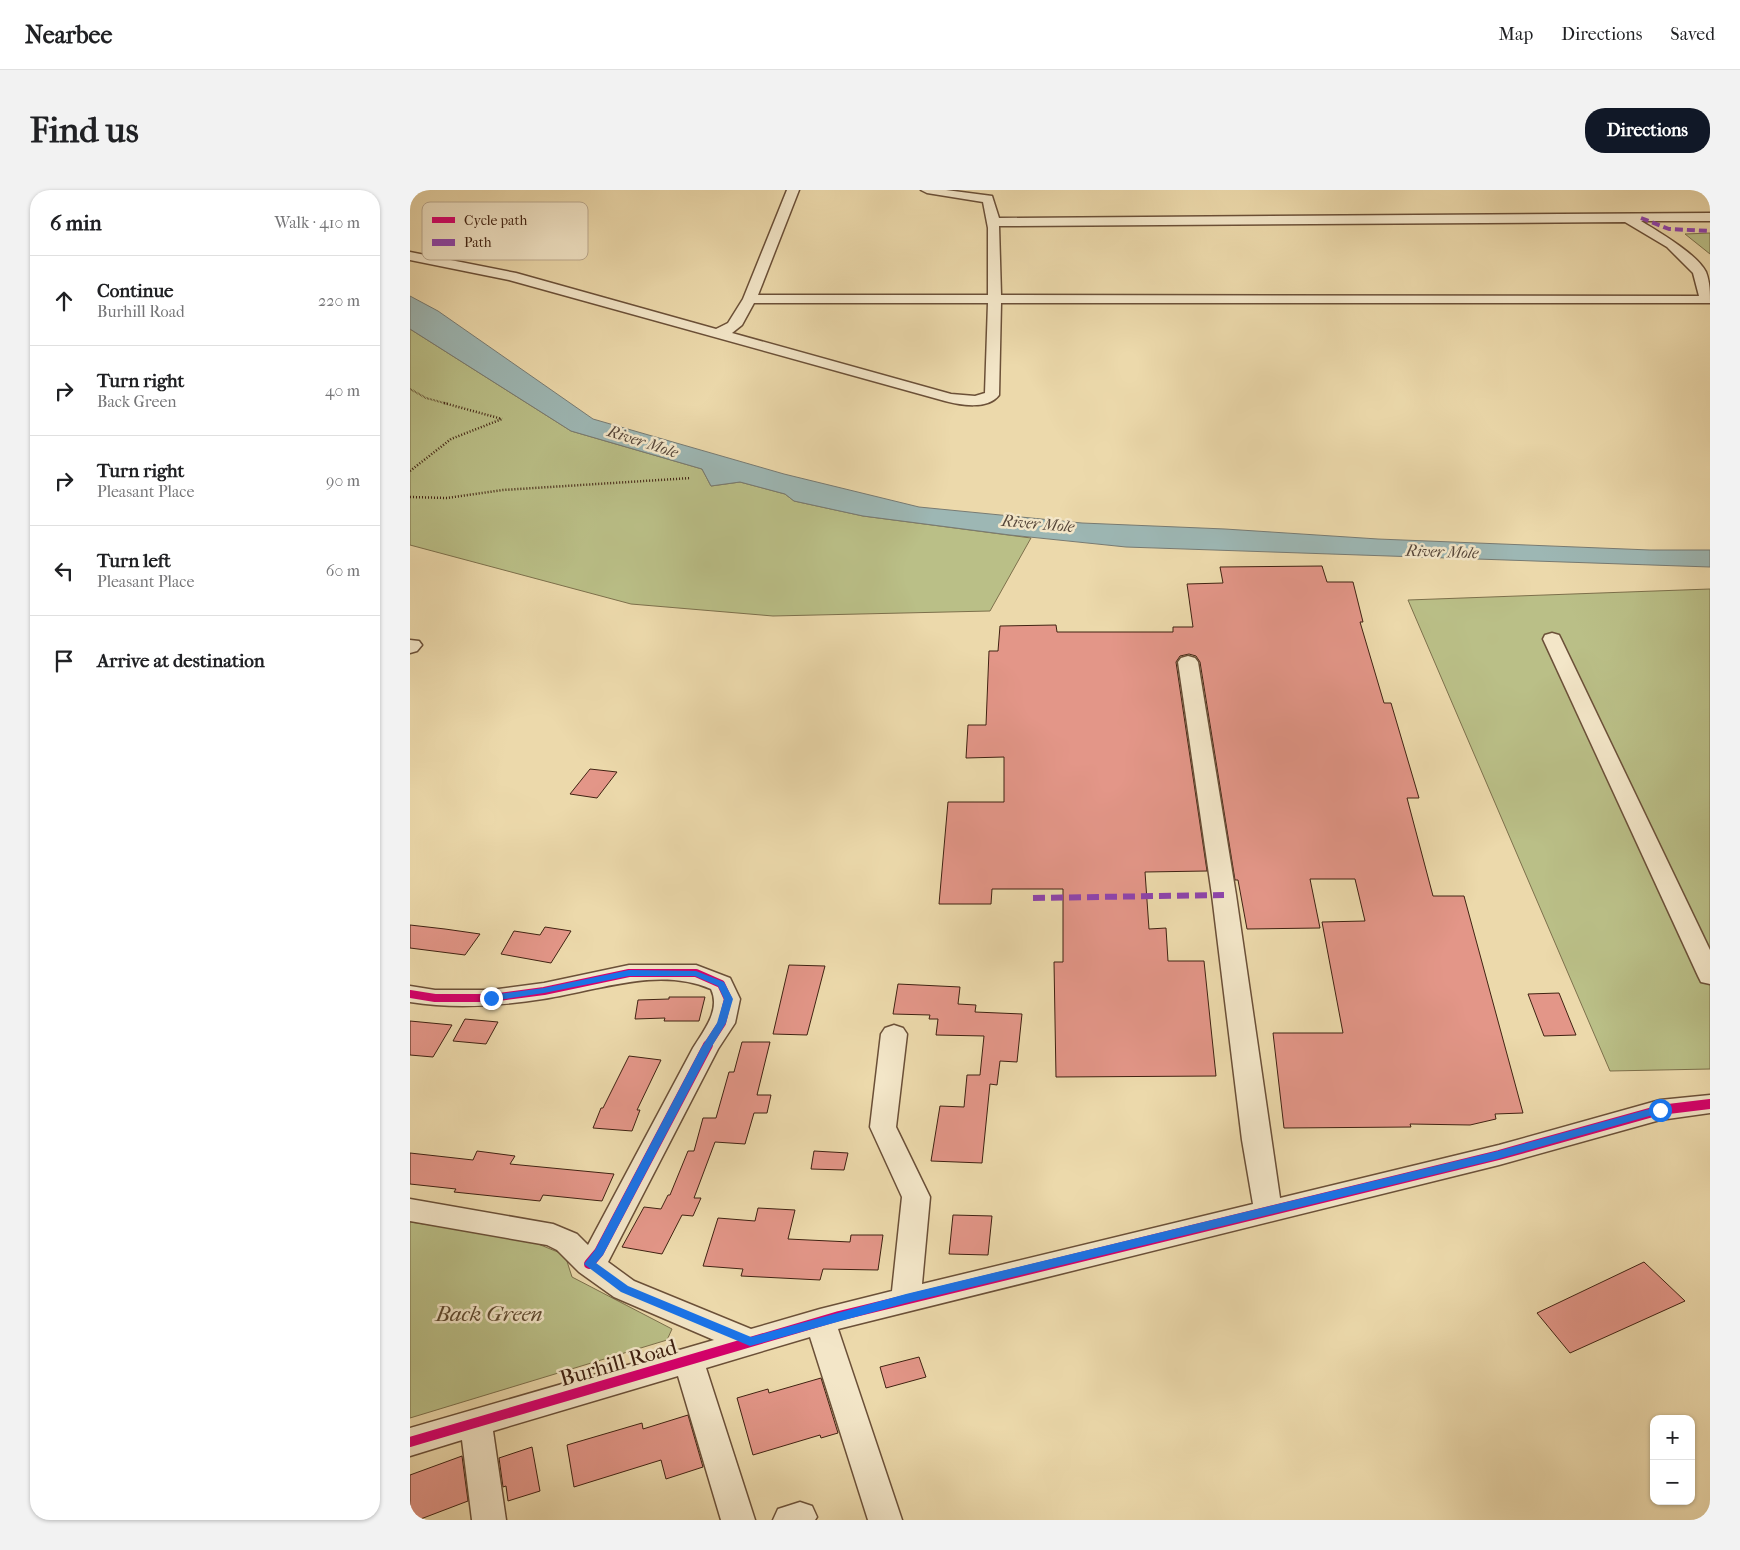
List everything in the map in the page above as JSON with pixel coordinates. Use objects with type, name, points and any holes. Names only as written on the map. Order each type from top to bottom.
[{"type":"street","points":[[716,333],[724,332],[734,327],[750,299],[793,190]]},
{"type":"street","points":[[430,260],[511,276],[950,398],[977,401],[992,395],[995,299],[992,194],[971,198],[927,190]]},
{"type":"street","points":[[994,222],[1710,217]]},
{"type":"street","points":[[750,299],[1707,300],[1699,272],[1670,244],[1627,218]]},
{"type":"street","points":[[1552,639],[1710,976]]},
{"type":"street","points":[[1188,662],[1224,894],[1256,1140],[1268,1212]]},
{"type":"street","points":[[410,994],[435,998],[491,998],[544,990],[629,973],[696,974],[721,984],[728,999],[722,1023],[706,1048],[599,1252],[589,1264]]},
{"type":"street","points":[[894,1034],[883,1127],[916,1197],[906,1298]]},
{"type":"street","name":"Burhill Road","points":[[410,1442],[820,1321],[906,1298],[1498,1155],[1652,1112],[1710,1104]]},
{"type":"street","points":[[410,1210],[553,1234],[567,1242],[589,1264],[624,1289],[750,1342]]},
{"type":"street","points":[[820,1321],[886,1520]]},
{"type":"street","points":[[688,1360],[738,1520]]},
{"type":"street","points":[[476,1422],[489,1520]]},
{"type":"path","points":[[410,389],[426,398],[502,419],[451,439],[410,471]]},
{"type":"path","points":[[410,497],[447,498],[503,490],[691,478]]},
{"type":"green space","points":[[1710,233],[1710,254],[1685,234]]},
{"type":"green space","points":[[410,329],[571,431],[702,469],[711,486],[740,482],[785,494],[794,501],[863,516],[1031,538],[990,611],[773,616],[631,604],[410,545]]},
{"type":"green space","points":[[1710,589],[1710,1069],[1610,1071],[1408,600]]},
{"type":"green space","name":"Back Green","points":[[410,1222],[526,1239],[565,1255],[572,1277],[672,1329],[667,1340],[410,1418]]},
{"type":"water","name":"River Mole","points":[[410,296],[438,311],[593,419],[784,474],[919,507],[1082,523],[1225,529],[1378,539],[1650,550],[1710,550],[1710,567],[1126,547],[1010,535],[863,516],[794,501],[785,494],[740,482],[711,486],[702,469],[571,431],[410,329]]},
{"type":"building","points":[[1322,566],[1327,582],[1353,582],[1363,622],[1360,622],[1384,703],[1391,703],[1419,798],[1407,798],[1433,896],[1464,896],[1523,1113],[1495,1114],[1496,1119],[1470,1125],[1410,1124],[1411,1127],[1284,1128],[1273,1033],[1343,1033],[1322,922],[1365,921],[1355,879],[1310,879],[1320,928],[1247,929],[1238,880],[1235,880],[1200,662],[1196,656],[1189,654],[1180,656],[1176,662],[1207,871],[1145,872],[1149,929],[1166,928],[1168,961],[1204,961],[1216,1076],[1056,1077],[1054,962],[1063,962],[1063,889],[992,889],[991,904],[939,904],[948,802],[1004,802],[1004,757],[966,758],[968,725],[986,725],[989,651],[998,651],[1000,626],[1056,625],[1057,632],[1173,632],[1173,627],[1193,627],[1187,584],[1223,583],[1220,567]]},
{"type":"building","points":[[590,769],[617,772],[597,798],[570,794]]},
{"type":"building","points":[[410,925],[480,934],[465,955],[410,948]]},
{"type":"building","points":[[545,927],[571,931],[551,963],[501,954],[514,931],[540,935]]},
{"type":"building","points":[[789,965],[825,966],[807,1035],[773,1034]]},
{"type":"building","points":[[898,984],[960,987],[958,1004],[976,1005],[975,1012],[1022,1014],[1017,1062],[1000,1061],[997,1085],[990,1084],[982,1163],[931,1161],[940,1106],[964,1107],[967,1075],[980,1075],[984,1036],[936,1035],[938,1019],[929,1019],[930,1015],[893,1014]]},
{"type":"building","points":[[1559,993],[1576,1035],[1544,1036],[1528,994]]},
{"type":"building","points":[[669,997],[705,997],[699,1021],[664,1021],[665,1018],[635,1019],[638,1000],[669,999]]},
{"type":"building","points":[[465,1019],[498,1022],[486,1044],[453,1041]]},
{"type":"building","points":[[410,1021],[452,1025],[433,1057],[410,1055]]},
{"type":"building","points":[[742,1042],[770,1042],[757,1095],[771,1095],[767,1113],[754,1113],[745,1144],[715,1142],[694,1198],[701,1198],[693,1216],[682,1215],[662,1254],[622,1247],[644,1207],[661,1209],[668,1195],[670,1195],[688,1151],[694,1151],[703,1118],[716,1118],[729,1072],[734,1072]]},
{"type":"building","points":[[629,1056],[661,1060],[637,1110],[640,1110],[632,1131],[593,1128],[601,1108],[603,1108]]},
{"type":"building","points":[[477,1151],[515,1156],[510,1164],[614,1174],[602,1201],[543,1195],[540,1201],[454,1192],[456,1189],[410,1184],[410,1153],[473,1160]]},
{"type":"building","points":[[814,1151],[848,1153],[844,1170],[811,1169]]},
{"type":"building","points":[[758,1208],[795,1210],[788,1239],[850,1242],[851,1235],[883,1235],[878,1270],[823,1269],[820,1280],[741,1276],[743,1269],[703,1266],[718,1218],[755,1221]]},
{"type":"building","points":[[953,1215],[992,1216],[988,1255],[949,1254]]},
{"type":"building","points":[[1644,1262],[1685,1301],[1570,1353],[1537,1313]]},
{"type":"building","points":[[919,1357],[926,1377],[886,1388],[880,1367]]},
{"type":"building","points":[[821,1378],[838,1433],[821,1438],[820,1435],[753,1455],[737,1398],[768,1389],[769,1393]]},
{"type":"building","points":[[688,1415],[703,1467],[666,1479],[661,1460],[574,1487],[567,1445],[642,1423],[643,1429]]},
{"type":"building","points":[[532,1447],[540,1491],[508,1501],[506,1486],[503,1487],[499,1458]]},
{"type":"building","points":[[462,1456],[468,1501],[418,1520],[410,1520],[410,1475]]},
{"type":"marked path","points":[[1641,218],[1669,229],[1710,231]]},
{"type":"marked path","points":[[1033,898],[1224,895]]},
{"type":"cycle path","points":[[410,994],[435,998],[491,998],[544,991],[629,973],[696,973],[721,984],[728,999],[722,1023],[706,1048],[599,1252],[589,1264]]},
{"type":"cycle path","points":[[410,1442],[839,1316],[1499,1155],[1660,1110],[1710,1104]]},
{"type":"route","points":[[491,998],[518,995],[629,973],[696,974],[721,984],[728,999],[722,1023],[706,1048],[599,1252],[589,1264],[624,1289],[750,1342],[906,1298],[1498,1155],[1610,1122],[1660,1110]]}]
